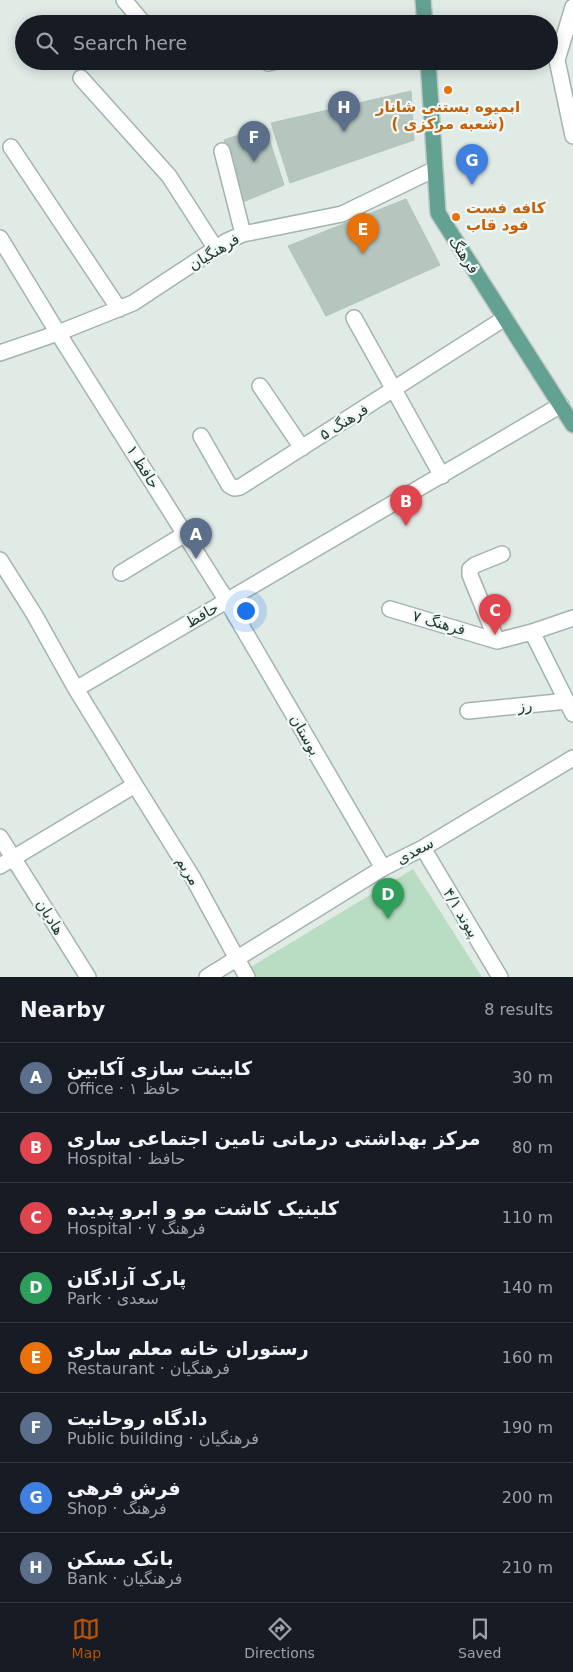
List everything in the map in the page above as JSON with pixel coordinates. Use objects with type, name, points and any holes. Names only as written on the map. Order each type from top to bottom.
[{"type":"main road","points":[[424,0],[425,15]]},
{"type":"main road","name":"فرهنگ","points":[[429,70],[437,208],[440,218],[573,425]]},
{"type":"street","points":[[124,0],[136,15]]},
{"type":"street","points":[[558,47],[572,13]]},
{"type":"street","points":[[556,70],[572,129]]},
{"type":"street","points":[[81,78],[169,176],[216,249]]},
{"type":"street","points":[[11,147],[119,309]]},
{"type":"street","points":[[222,151],[243,234]]},
{"type":"street","name":"فرهنگیان","points":[[0,353],[58,334],[133,303],[228,241],[243,234],[342,214],[435,170]]},
{"type":"street","name":"حافظ ۱","points":[[0,238],[58,334],[227,601]]},
{"type":"street","points":[[354,318],[442,476]]},
{"type":"street","name":"فرهنگ ۵","points":[[201,436],[229,485],[234,488],[240,487],[505,318]]},
{"type":"street","points":[[260,386],[302,448]]},
{"type":"street","name":"حافظ","points":[[76,689],[442,476],[560,405]]},
{"type":"street","points":[[121,573],[185,534]]},
{"type":"street","points":[[497,640],[470,575],[470,569],[475,564],[502,554]]},
{"type":"street","points":[[0,560],[135,785],[0,866]]},
{"type":"street","name":"بوستان","points":[[227,601],[383,868]]},
{"type":"street","name":"فرهنگ ۷","points":[[390,609],[497,640],[532,632],[573,618]]},
{"type":"street","points":[[532,632],[570,708]]},
{"type":"street","name":"رز","points":[[468,711],[570,708]]},
{"type":"street","name":"سعدی","points":[[207,977],[383,868],[422,848],[573,758]]},
{"type":"street","name":"مریم","points":[[135,785],[193,878],[247,977]]},
{"type":"street","name":"هادیان","points":[[0,837],[88,977]]},
{"type":"street","name":"پیوند ۴/۱","points":[[422,848],[500,977]]},
{"type":"green space","points":[[413,869],[482,977],[255,977],[249,968]]},
{"type":"building","points":[[411,91],[414,140],[290,183],[271,123]]},
{"type":"building","points":[[265,126],[284,185],[243,202],[224,140]]},
{"type":"building","points":[[406,199],[440,265],[326,316],[288,246]]},
{"type":"place","name":"ابمیوه بستنی شانار ( شعبه مرکزی)","points":[[448,90]]},
{"type":"place","name":"بانک مسکن","points":[[344,132]]},
{"type":"place","name":"دادگاه روحانیت","points":[[254,162]]},
{"type":"place","name":"فرش فرهی","points":[[472,185]]},
{"type":"place","name":"کافه فست فود قاب","points":[[456,217]]},
{"type":"place","name":"رستوران خانه معلم ساری","points":[[363,254]]},
{"type":"place","name":"مرکز بهداشتی درمانی تامین اجتماعی ساری","points":[[406,526]]},
{"type":"place","name":"کابینت سازی آکابین","points":[[196,559]]},
{"type":"place","name":"کلینیک کاشت مو و ابرو پدیده","points":[[495,635]]},
{"type":"place","name":"پارک آزادگان","points":[[388,919]]}]
